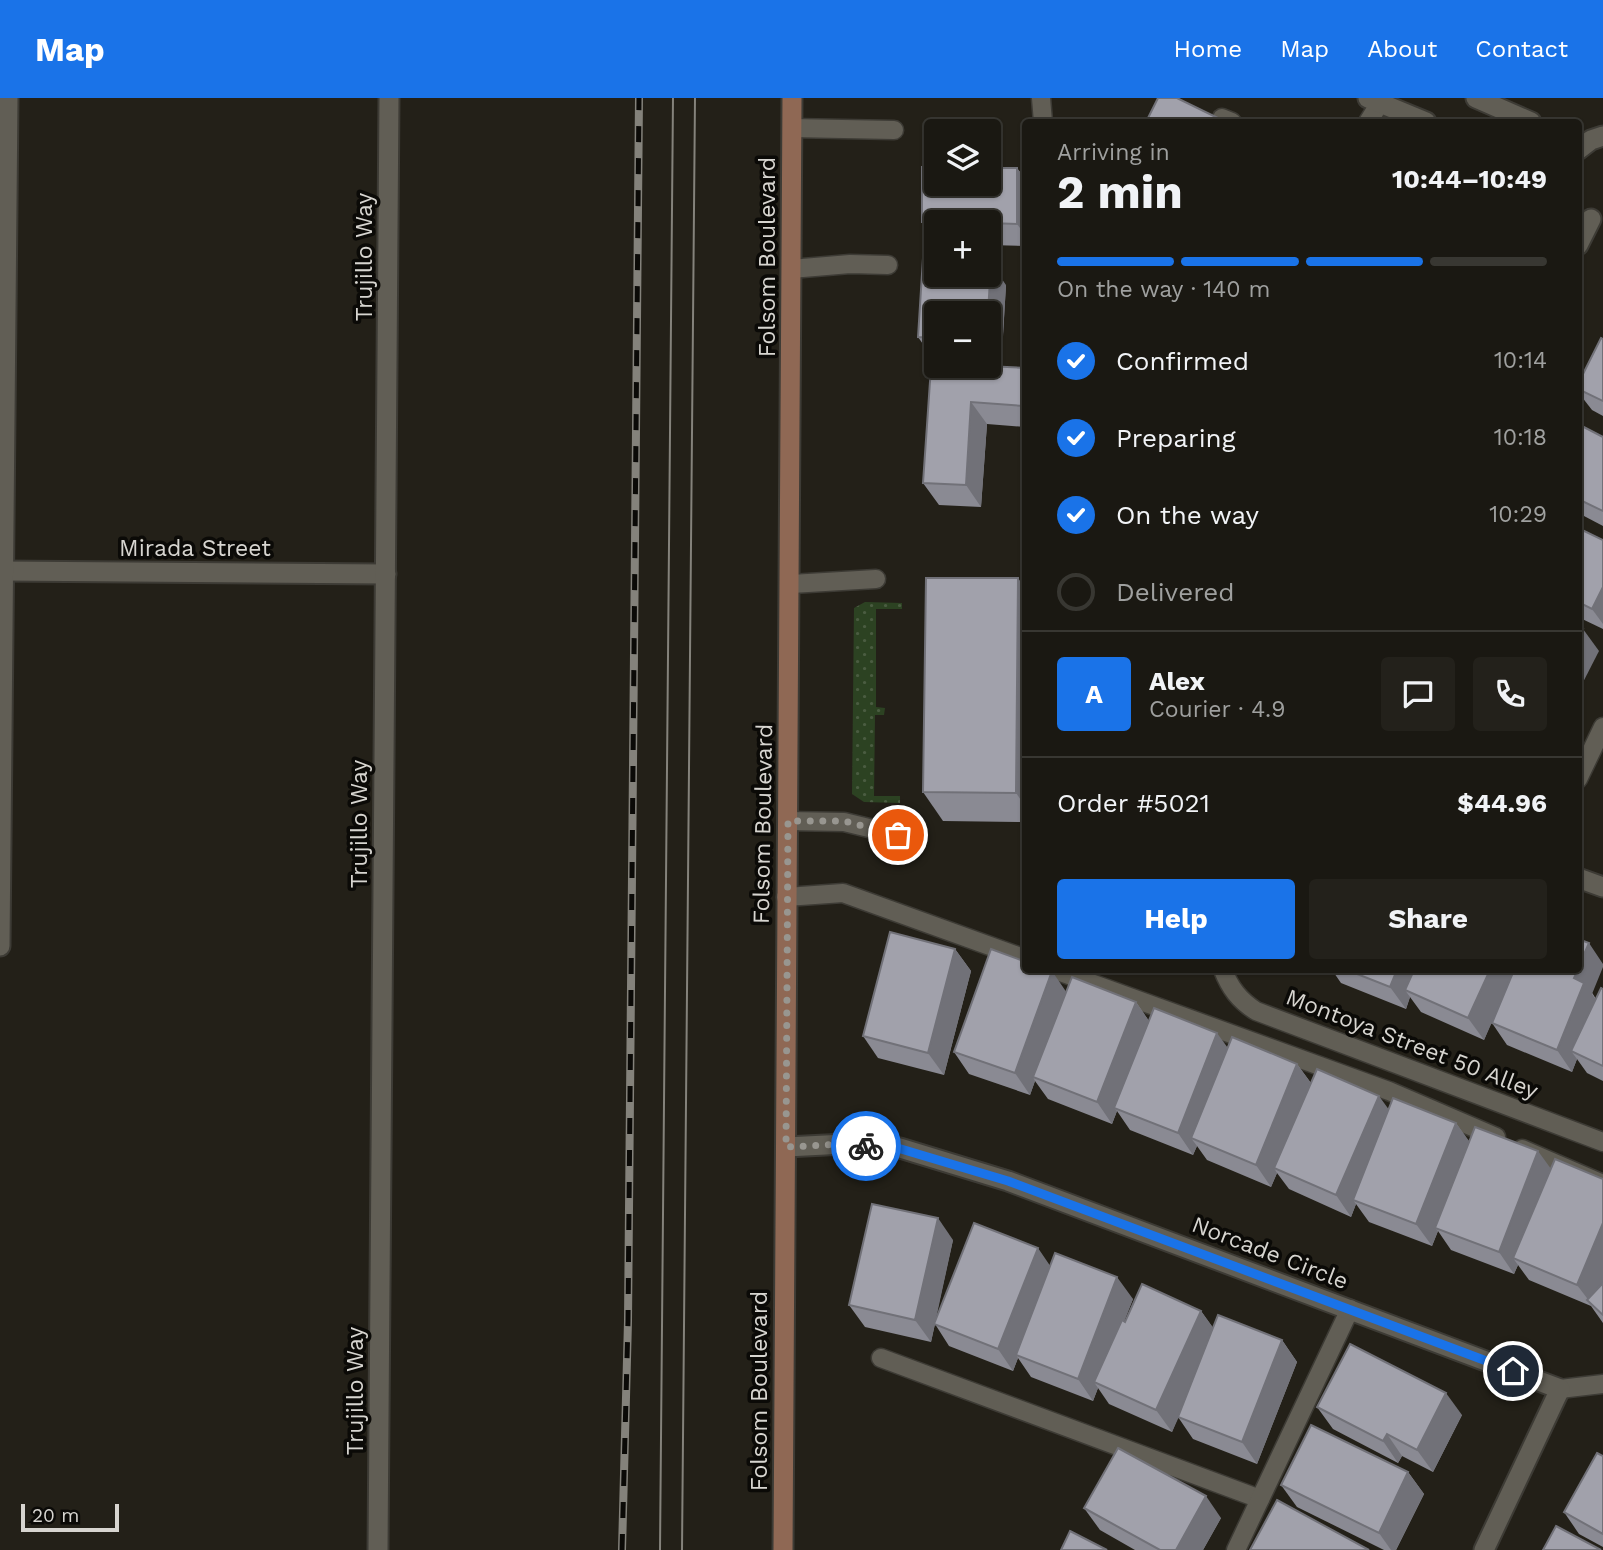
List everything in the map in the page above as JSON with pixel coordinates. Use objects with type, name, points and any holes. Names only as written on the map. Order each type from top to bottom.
[{"type":"main road","name":"Folsom Boulevard","points":[[783,1550],[792,98]]},
{"type":"street","points":[[0,946],[4,130],[8,98]]},
{"type":"street","name":"Trujillo Way","points":[[378,1550],[389,98]]},
{"type":"street","points":[[1476,98],[1524,119]]},
{"type":"street","points":[[1377,100],[1419,119]]},
{"type":"street","points":[[1582,236],[1591,217]]},
{"type":"street","name":"Mirada Street","points":[[3,571],[386,574]]},
{"type":"street","points":[[1582,879],[1603,887]]},
{"type":"street","name":"Norcade Circle","points":[[786,1147],[845,1144],[901,1149],[1008,1181],[1560,1389]]},
{"type":"street","points":[[1484,1550],[1560,1389]]},
{"type":"lane","points":[[1041,98],[1043,119]]},
{"type":"lane","points":[[1369,119],[1377,100]]},
{"type":"lane","points":[[792,128],[894,130]]},
{"type":"lane","points":[[791,269],[850,264],[888,265]]},
{"type":"lane","points":[[791,584],[876,579]]},
{"type":"lane","points":[[1582,771],[1603,727]]},
{"type":"lane","points":[[788,821],[844,821],[898,835]]},
{"type":"lane","points":[[786,897],[843,892],[1022,958]]},
{"type":"lane","points":[[1063,973],[1389,1091],[1603,1184]]},
{"type":"lane","name":"Montoya Street 50 Alley","points":[[1224,973],[1230,988],[1256,1011],[1603,1143]]},
{"type":"lane","points":[[1237,1550],[1350,1309]]},
{"type":"lane","points":[[881,1358],[1259,1499]]},
{"type":"lane","points":[[1560,1389],[1603,1384]]},
{"type":"green space","points":[[865,602],[902,603],[902,609],[876,609],[876,707],[885,708],[884,715],[875,715],[874,796],[900,796],[900,803],[864,802],[852,794],[854,608]]},
{"type":"building","points":[[1158,98],[1177,98],[1220,119],[1148,119]]},
{"type":"building","points":[[922,167],[924,196],[1001,196],[1001,168],[1017,168],[1017,224],[1001,223],[1001,210],[924,210],[922,222]]},
{"type":"building","points":[[923,258],[924,287],[990,287],[989,301],[924,301],[924,337],[918,337]]},
{"type":"building","points":[[1601,338],[1603,339],[1603,401],[1582,391],[1582,376]]},
{"type":"building","points":[[1001,367],[1022,368],[1022,406],[971,402],[966,485],[923,483],[930,378],[1001,378]]},
{"type":"building","points":[[1582,426],[1603,437],[1603,511],[1582,501]]},
{"type":"building","points":[[1582,530],[1603,540],[1603,587],[1592,609],[1582,604]]},
{"type":"building","points":[[926,578],[1018,578],[1016,793],[923,792]]},
{"type":"building","points":[[890,932],[955,949],[928,1053],[863,1036]]},
{"type":"building","points":[[1582,940],[1589,943],[1582,959]]},
{"type":"building","points":[[991,949],[1022,961],[1022,973],[1051,973],[1015,1073],[954,1052]]},
{"type":"building","points":[[1355,973],[1396,973],[1390,987]]},
{"type":"building","points":[[1413,973],[1489,973],[1468,1018],[1405,990]]},
{"type":"building","points":[[1513,973],[1576,973],[1574,978],[1584,983],[1557,1050],[1492,1023]]},
{"type":"building","points":[[1072,977],[1136,1002],[1097,1102],[1033,1077]]},
{"type":"building","points":[[1601,988],[1603,989],[1603,1066],[1571,1051]]},
{"type":"building","points":[[1154,1008],[1217,1033],[1178,1133],[1114,1108]]},
{"type":"building","points":[[1232,1037],[1297,1064],[1256,1165],[1191,1138]]},
{"type":"building","points":[[1317,1069],[1379,1096],[1336,1195],[1274,1168]]},
{"type":"building","points":[[1393,1098],[1456,1123],[1416,1224],[1353,1200]]},
{"type":"building","points":[[1475,1127],[1538,1151],[1499,1252],[1435,1228]]},
{"type":"building","points":[[1555,1159],[1603,1179],[1603,1223],[1577,1285],[1513,1258]]},
{"type":"building","points":[[872,1204],[938,1218],[915,1320],[849,1305]]},
{"type":"building","points":[[974,1223],[1038,1248],[998,1349],[934,1324]]},
{"type":"building","points":[[1055,1253],[1117,1277],[1078,1379],[1016,1355]]},
{"type":"building","points":[[1603,1283],[1603,1315],[1587,1300]]},
{"type":"building","points":[[1142,1284],[1201,1311],[1156,1410],[1094,1382],[1122,1320],[1125,1322]]},
{"type":"building","points":[[1218,1315],[1282,1340],[1242,1442],[1178,1417]]},
{"type":"building","points":[[1350,1344],[1446,1393],[1417,1450],[1387,1434],[1383,1441],[1317,1407]]},
{"type":"building","points":[[1311,1425],[1408,1472],[1379,1533],[1281,1485]]},
{"type":"building","points":[[1118,1448],[1206,1496],[1176,1550],[1160,1550],[1084,1508]]},
{"type":"building","points":[[1597,1453],[1603,1456],[1603,1534],[1564,1512]]},
{"type":"building","points":[[1277,1500],[1369,1550],[1250,1550]]},
{"type":"building","points":[[1556,1526],[1601,1550],[1543,1550]]},
{"type":"building","points":[[1070,1531],[1107,1550],[1061,1550]]},
{"type":"tram line","points":[[660,1550],[673,98]]},
{"type":"tram line","points":[[682,1550],[695,98]]},
{"type":"railway","points":[[622,1550],[628,1321],[639,98]]},
{"type":"way so far","points":[[866,1146],[845,1144],[786,1147],[788,821],[844,821],[898,835]]},
{"type":"route","points":[[866,1146],[901,1149],[1008,1181],[1513,1371]]}]
